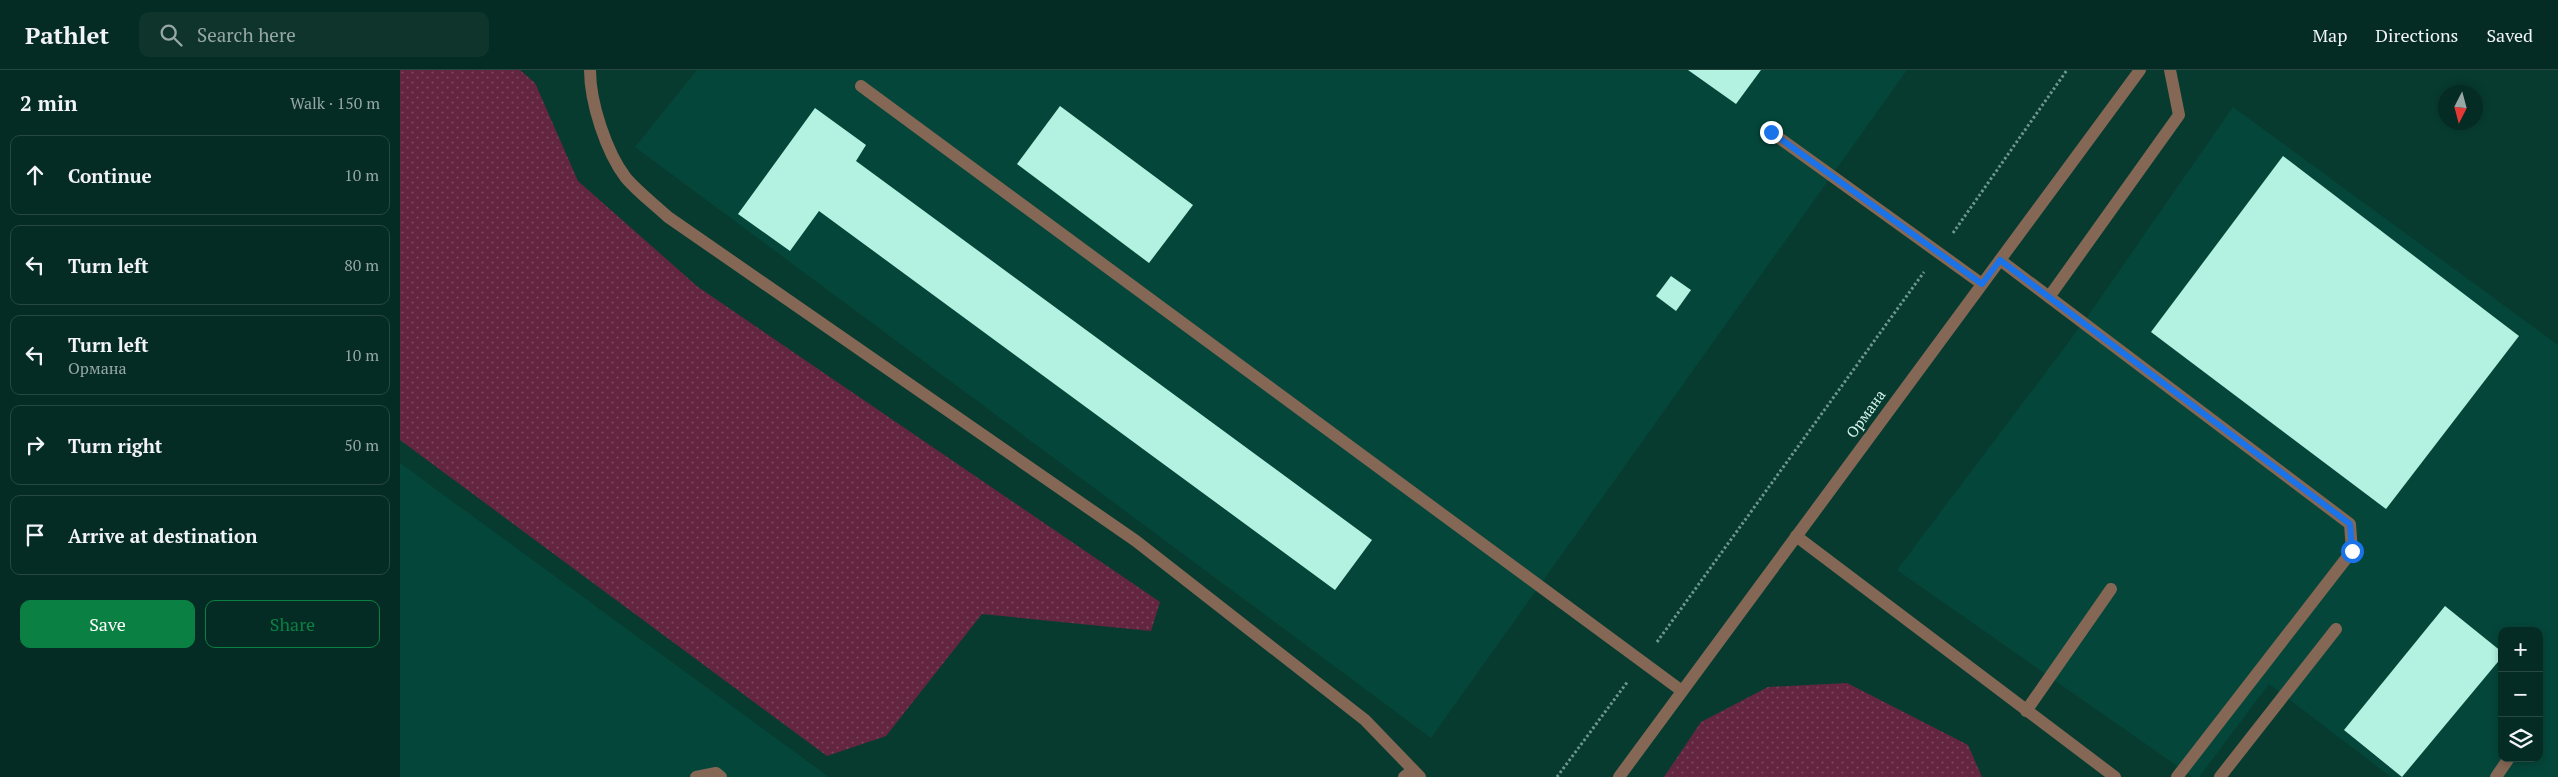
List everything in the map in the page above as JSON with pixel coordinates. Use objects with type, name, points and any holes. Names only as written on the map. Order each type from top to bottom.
[{"type":"street","points":[[590,70],[590,80],[604,138],[626,177],[668,217],[1136,541],[1365,720],[1412,775]]},
{"type":"street","name":"Ормана","points":[[1619,777],[2140,70]]},
{"type":"street","points":[[2049,297],[2178,115],[2170,70]]},
{"type":"street","points":[[861,86],[1682,691]]},
{"type":"street","points":[[1771,132],[1982,284]]},
{"type":"street","points":[[2000,260],[2350,524],[2352,551],[2177,777]]},
{"type":"street","points":[[1796,536],[2115,777]]},
{"type":"street","points":[[2026,710],[2111,589]]},
{"type":"street","points":[[2220,777],[2336,629]]},
{"type":"street","points":[[2496,777],[2506,762]]},
{"type":"street","points":[[2097,764],[2104,777]]},
{"type":"street","points":[[696,777],[716,773],[721,777]]},
{"type":"path","points":[[1557,777],[1643,662],[1938,253],[2067,70]]},
{"type":"shaded area","points":[[400,70],[520,70],[535,83],[578,181],[698,287],[1160,602],[1151,631],[982,614],[886,736],[827,756],[400,440]]},
{"type":"shaded area","points":[[697,70],[1907,70],[1431,738],[635,147]]},
{"type":"shaded area","points":[[2233,107],[2558,345],[2558,777],[2391,777],[2269,684],[2199,777],[2193,777],[1897,570],[2083,323]]},
{"type":"shaded area","points":[[400,463],[829,777],[400,777]]},
{"type":"shaded area","points":[[1847,683],[1968,745],[1982,777],[1664,777],[1701,722],[1768,687]]},
{"type":"building","points":[[1688,70],[1761,70],[1736,104]]},
{"type":"building","points":[[1060,106],[1193,205],[1149,263],[1017,164]]},
{"type":"building","points":[[815,108],[866,145],[856,161],[1372,540],[1335,590],[819,211],[790,251],[738,214]]},
{"type":"building","points":[[2283,156],[2519,336],[2386,509],[2151,332]]},
{"type":"building","points":[[1671,276],[1691,290],[1676,311],[1656,296]]},
{"type":"building","points":[[2445,606],[2498,649],[2498,662],[2402,777],[2344,730]]},
{"type":"route","points":[[1771,132],[1982,284],[2000,260],[2350,524],[2352,551]]}]
